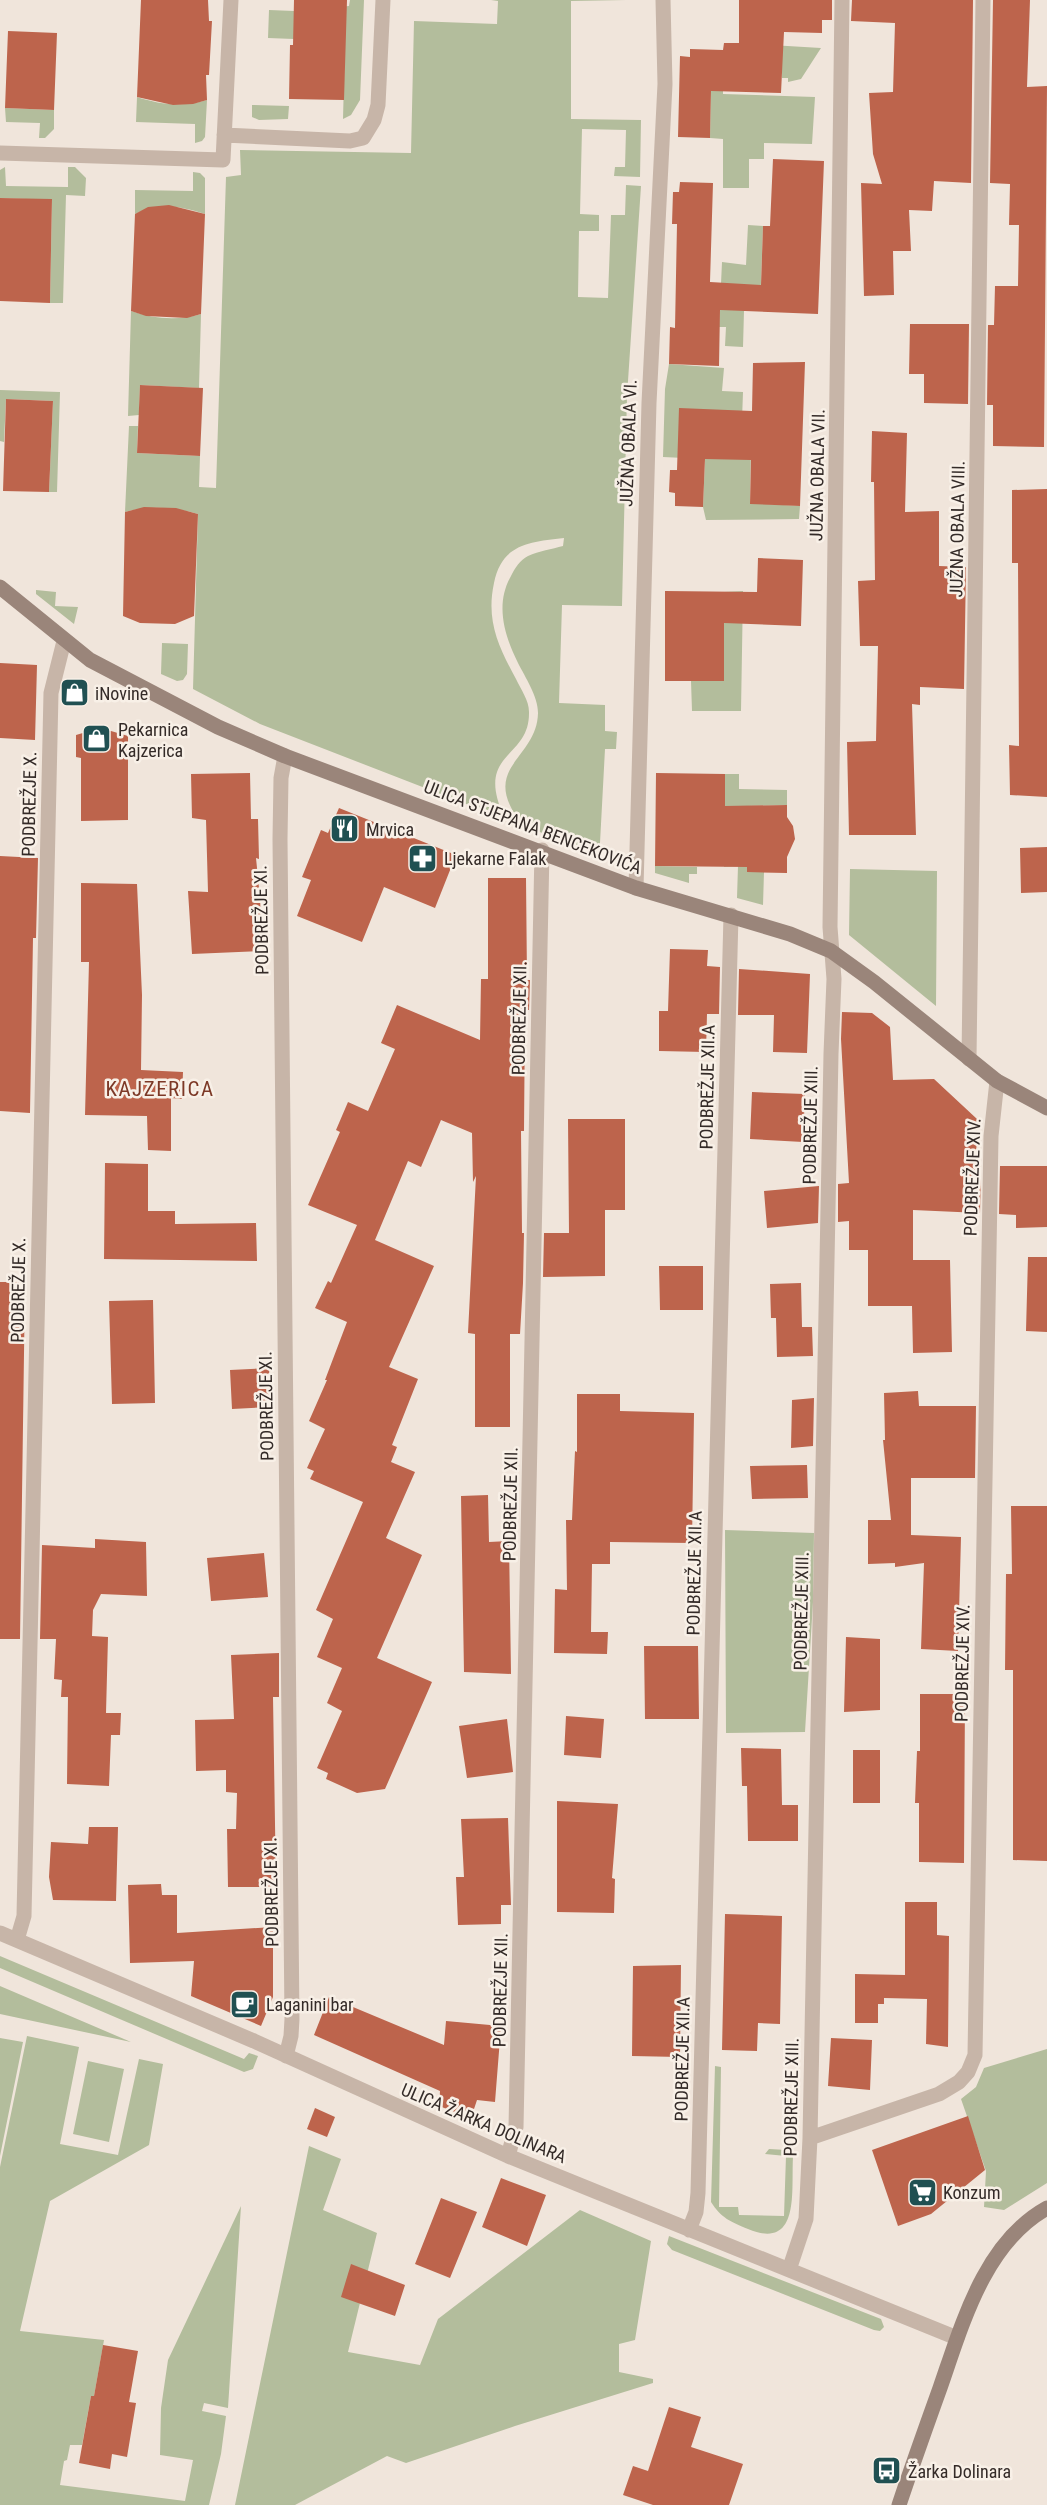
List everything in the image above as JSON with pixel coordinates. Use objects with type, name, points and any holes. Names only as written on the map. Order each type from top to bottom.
[{"type":"street","points":[[0,153],[223,160],[231,0]]},
{"type":"street","points":[[224,135],[350,141],[363,138],[374,120],[378,105],[383,0]]},
{"type":"street","name":"JUŽNA OBALA VI.","points":[[636,888],[649,403],[665,84],[663,0]]},
{"type":"street","name":"JUŽNA OBALA VII.","points":[[831,951],[842,0]]},
{"type":"street","name":"JUŽNA OBALA VIII.","points":[[969,1059],[983,0]]},
{"type":"street","name":"ULICA STJEPANA BENCEKOVIĆA","points":[[0,587],[90,660],[218,727],[285,756],[542,850],[636,888],[790,934],[831,951],[874,982],[997,1081],[1047,1108]]},
{"type":"street","name":"PODBREŽJE X.","points":[[17,1940],[24,1916],[51,693],[64,641]]},
{"type":"street","name":"PODBREŽJE XI.","points":[[285,756],[281,778],[280,839],[292,2019],[286,2056]]},
{"type":"street","name":"PODBREŽJE XII.","points":[[508,2156],[516,2127],[542,850]]},
{"type":"street","name":"PODBREŽJE XII.A","points":[[689,2230],[696,2212],[698,2193],[731,915]]},
{"type":"street","name":"PODBREŽJE XIII.","points":[[789,2270],[806,2219],[810,2138],[834,979],[831,951]]},
{"type":"street","name":"PODBREŽJE XIV.","points":[[810,2138],[939,2094],[964,2077],[975,2055],[991,1148],[997,1081]]},
{"type":"street","name":"ULICA ŽARKA DOLINARA","points":[[0,1933],[286,2056],[508,2156],[957,2337]]},
{"type":"street","points":[[898,2505],[970,2303],[1012,2235],[1036,2214],[1047,2208]]},
{"type":"green space","points":[[350,0],[364,0],[360,100],[351,115],[343,119],[345,41],[268,38],[269,10],[294,11],[349,6]]},
{"type":"green space","points":[[491,0],[626,0],[571,1],[571,119],[641,120],[640,177],[614,176],[615,167],[625,167],[626,130],[582,129],[580,214],[599,215],[599,231],[579,231],[578,297],[608,298],[611,215],[625,215],[626,185],[641,186],[627,396],[622,606],[562,605],[559,703],[605,705],[605,731],[617,732],[616,749],[605,749],[600,843],[597,852],[523,824],[508,801],[505,787],[508,774],[535,729],[538,713],[534,693],[505,631],[503,597],[511,576],[520,562],[532,554],[563,546],[564,538],[539,541],[519,547],[503,560],[494,583],[492,609],[495,632],[529,708],[527,728],[521,740],[505,758],[495,780],[497,797],[505,819],[260,724],[193,689],[198,514],[162,508],[144,508],[125,512],[129,426],[138,426],[137,453],[200,456],[199,487],[216,488],[226,177],[241,175],[240,150],[411,153],[414,21],[497,24],[498,1]]},
{"type":"green space","points":[[753,44],[821,48],[801,79],[788,82],[788,78],[782,78],[782,61]]},
{"type":"green space","points":[[711,88],[723,88],[723,94],[815,97],[812,144],[764,143],[764,159],[749,159],[749,188],[723,188],[723,139],[710,138]]},
{"type":"green space","points":[[137,97],[172,104],[189,104],[207,100],[205,137],[202,141],[195,143],[195,124],[136,122]]},
{"type":"green space","points":[[252,105],[289,106],[288,119],[259,120],[252,117]]},
{"type":"green space","points":[[5,108],[54,110],[54,129],[45,138],[39,138],[40,123],[6,122]]},
{"type":"green space","points":[[5,167],[6,186],[68,187],[68,167],[75,167],[86,178],[85,196],[66,195],[63,303],[50,303],[52,200],[0,198],[0,170]]},
{"type":"green space","points":[[193,172],[200,173],[205,178],[205,214],[170,206],[144,210],[135,214],[135,190],[193,191]]},
{"type":"green space","points":[[748,225],[763,226],[760,311],[744,311],[743,347],[725,346],[726,327],[719,327],[722,262],[746,265]]},
{"type":"green space","points":[[131,311],[166,318],[184,318],[201,314],[199,388],[140,385],[139,415],[128,416]]},
{"type":"green space","points":[[669,364],[724,368],[722,391],[743,392],[742,420],[751,449],[750,503],[800,506],[799,519],[706,520],[703,507],[705,459],[663,457],[665,389]]},
{"type":"green space","points":[[0,390],[60,392],[57,492],[49,492],[53,401],[6,399],[4,442],[0,441]]},
{"type":"green space","points":[[36,590],[56,592],[55,606],[78,607],[74,624],[36,594]]},
{"type":"green space","points":[[743,591],[741,711],[692,711],[691,681],[724,681],[724,592]]},
{"type":"green space","points":[[162,643],[188,644],[187,674],[183,680],[177,681],[161,674]]},
{"type":"green space","points":[[725,774],[739,774],[739,789],[787,790],[787,805],[747,806],[747,872],[764,872],[763,905],[737,898],[738,866],[724,867]]},
{"type":"green space","points":[[655,866],[697,867],[697,874],[689,874],[689,883],[655,873]]},
{"type":"green space","points":[[850,869],[937,871],[936,1006],[849,935]]},
{"type":"green space","points":[[725,1530],[814,1533],[813,1602],[805,1732],[726,1733]]},
{"type":"green space","points":[[0,1956],[244,2059],[249,2053],[258,2056],[253,2069],[244,2072],[0,1968]]},
{"type":"green space","points":[[0,1986],[131,2042],[0,2014]]},
{"type":"green space","points":[[27,2036],[79,2047],[60,2144],[118,2155],[139,2059],[163,2064],[149,2145],[50,2201],[20,2331],[104,2340],[82,2445],[70,2445],[67,2460],[64,2461],[60,2485],[185,2501],[193,2460],[160,2455],[161,2408],[168,2360],[241,2206],[228,2408],[204,2403],[202,2411],[226,2416],[221,2454],[209,2505],[0,2505],[0,2167]]},
{"type":"green space","points":[[0,2038],[23,2042],[0,2156]]},
{"type":"green space","points":[[1047,2049],[1047,2183],[1004,2210],[984,2207],[986,2171],[961,2099],[976,2087],[984,2068]]},
{"type":"green space","points":[[88,2061],[124,2069],[109,2142],[73,2134]]},
{"type":"green space","points":[[715,2066],[721,2067],[719,2207],[738,2207],[739,2215],[784,2216],[786,2156],[765,2154],[769,2149],[787,2150],[793,2156],[792,2200],[790,2214],[785,2225],[777,2232],[765,2234],[736,2224],[723,2216],[711,2202]]},
{"type":"green space","points":[[309,2146],[341,2159],[323,2210],[377,2233],[348,2352],[420,2365],[438,2319],[580,2210],[651,2241],[635,2340],[619,2344],[619,2372],[653,2379],[653,2383],[406,2463],[387,2456],[295,2505],[235,2505]]},
{"type":"green space","points":[[669,2236],[881,2319],[884,2327],[880,2331],[874,2330],[672,2250],[667,2244]]},
{"type":"building","points":[[141,0],[208,0],[209,21],[212,21],[209,75],[206,75],[207,100],[193,104],[173,105],[137,97]]},
{"type":"building","points":[[294,0],[347,0],[344,100],[289,99]]},
{"type":"building","points":[[739,0],[832,0],[832,20],[822,20],[822,33],[784,32],[781,93],[711,91],[710,138],[678,137],[680,56],[690,57],[690,49],[723,50],[724,43],[739,43]]},
{"type":"building","points":[[852,0],[973,0],[971,183],[934,181],[932,211],[909,210],[911,251],[893,251],[894,295],[864,296],[861,183],[882,184],[873,154],[869,93],[893,92],[895,23],[851,21]]},
{"type":"building","points":[[993,0],[1030,0],[1027,87],[1047,86],[1044,447],[993,446],[993,405],[987,405],[988,325],[994,325],[995,286],[1018,286],[1019,225],[1009,225],[1010,184],[990,183]]},
{"type":"building","points":[[8,31],[57,33],[54,110],[5,108]]},
{"type":"building","points":[[773,159],[824,161],[818,314],[720,310],[719,366],[669,364],[670,327],[675,328],[677,224],[672,224],[673,192],[679,192],[680,182],[713,183],[710,282],[761,285],[763,226],[770,226]]},
{"type":"building","points":[[0,198],[52,199],[50,303],[0,301]]},
{"type":"building","points":[[169,205],[205,214],[201,314],[187,318],[146,316],[131,311],[135,214],[148,207]]},
{"type":"building","points":[[910,324],[969,324],[968,404],[924,403],[924,374],[909,374]]},
{"type":"building","points":[[805,362],[800,506],[750,504],[751,460],[705,459],[703,507],[675,506],[675,493],[669,492],[670,470],[677,470],[679,408],[752,411],[753,363]]},
{"type":"building","points":[[140,385],[203,388],[200,456],[137,453]]},
{"type":"building","points":[[6,399],[53,401],[49,492],[3,491]]},
{"type":"building","points":[[872,431],[907,433],[905,512],[939,511],[939,566],[966,567],[964,689],[920,687],[920,705],[912,704],[916,835],[849,835],[847,742],[876,741],[878,646],[860,646],[858,581],[875,580],[874,482],[871,482]]},
{"type":"building","points":[[1047,489],[1047,797],[1010,795],[1009,745],[1019,746],[1018,563],[1012,563],[1012,490]]},
{"type":"building","points":[[144,507],[176,508],[198,514],[194,616],[175,624],[140,623],[123,616],[125,512]]},
{"type":"building","points":[[758,558],[803,560],[801,626],[724,623],[724,681],[665,681],[665,591],[757,592]]},
{"type":"building","points":[[0,663],[37,665],[35,740],[0,738]]},
{"type":"building","points":[[93,730],[111,731],[128,736],[128,820],[81,821],[81,758],[76,757],[76,735]]},
{"type":"building","points":[[250,773],[251,819],[258,819],[259,859],[256,858],[262,951],[192,954],[188,891],[208,892],[206,820],[192,818],[191,774]]},
{"type":"building","points":[[656,773],[725,774],[725,806],[787,805],[787,817],[793,826],[795,839],[787,857],[787,873],[747,872],[747,867],[655,866]]},
{"type":"building","points":[[339,808],[456,855],[435,908],[384,887],[362,942],[297,916],[311,880],[302,877],[321,830],[328,833]]},
{"type":"building","points":[[1047,847],[1047,892],[1021,893],[1020,848]]},
{"type":"building","points":[[0,856],[38,858],[36,938],[33,938],[30,1113],[0,1111]]},
{"type":"building","points":[[488,878],[526,878],[527,980],[530,980],[529,1010],[525,1010],[524,1131],[521,1131],[523,1283],[520,1334],[510,1334],[510,1427],[475,1427],[475,1334],[468,1333],[476,1176],[473,1182],[472,1133],[441,1120],[421,1167],[408,1161],[375,1240],[434,1266],[389,1367],[418,1379],[392,1445],[397,1447],[391,1462],[415,1472],[386,1538],[422,1555],[377,1658],[432,1682],[385,1789],[357,1793],[326,1779],[328,1773],[317,1768],[342,1711],[327,1703],[342,1668],[317,1657],[333,1619],[316,1610],[363,1502],[310,1479],[314,1471],[307,1468],[325,1429],[309,1421],[327,1380],[325,1380],[347,1322],[315,1308],[328,1281],[331,1283],[357,1225],[308,1205],[340,1132],[336,1130],[348,1102],[368,1111],[395,1049],[381,1043],[397,1005],[480,1040],[481,979],[488,979]]},
{"type":"building","points":[[81,883],[137,884],[142,995],[141,1070],[183,1072],[182,1099],[171,1098],[171,1151],[148,1150],[147,1116],[85,1115],[89,962],[81,962]]},
{"type":"building","points":[[670,949],[708,950],[707,966],[720,967],[719,1014],[707,1014],[706,1052],[659,1051],[659,1011],[668,1011]]},
{"type":"building","points":[[739,969],[810,974],[807,1053],[773,1052],[774,1015],[738,1015]]},
{"type":"building","points":[[842,1012],[872,1013],[890,1027],[893,1080],[934,1079],[977,1119],[976,1166],[981,1166],[980,1213],[913,1210],[913,1260],[950,1260],[952,1352],[913,1353],[912,1306],[868,1306],[868,1250],[849,1250],[849,1221],[838,1222],[838,1184],[849,1183],[841,1039]]},
{"type":"building","points":[[752,1092],[805,1094],[803,1142],[750,1139]]},
{"type":"building","points":[[568,1119],[625,1119],[625,1210],[605,1210],[605,1276],[543,1277],[544,1233],[569,1233]]},
{"type":"building","points":[[105,1163],[148,1164],[148,1211],[175,1211],[175,1224],[256,1223],[257,1261],[104,1259]]},
{"type":"building","points":[[1000,1166],[1047,1166],[1047,1227],[1016,1228],[1016,1215],[999,1214]]},
{"type":"building","points":[[819,1186],[818,1223],[767,1228],[764,1191]]},
{"type":"building","points":[[1028,1257],[1047,1257],[1047,1332],[1026,1331]]},
{"type":"building","points":[[659,1266],[703,1266],[703,1310],[660,1310]]},
{"type":"building","points":[[0,1282],[25,1282],[20,1639],[0,1639]]},
{"type":"building","points":[[801,1283],[802,1327],[812,1327],[813,1356],[777,1357],[776,1318],[771,1318],[770,1284]]},
{"type":"building","points":[[153,1300],[155,1403],[112,1404],[109,1301]]},
{"type":"building","points":[[269,1368],[271,1407],[232,1409],[230,1370]]},
{"type":"building","points":[[918,1391],[919,1406],[976,1406],[975,1478],[911,1478],[911,1535],[961,1537],[958,1651],[921,1649],[924,1563],[895,1567],[895,1563],[868,1564],[868,1520],[891,1520],[883,1440],[885,1440],[884,1393]]},
{"type":"building","points":[[577,1394],[620,1394],[620,1411],[694,1413],[692,1543],[610,1542],[610,1564],[592,1564],[591,1632],[608,1632],[607,1654],[554,1653],[555,1589],[567,1590],[566,1520],[572,1520],[575,1451],[577,1452]]},
{"type":"building","points":[[814,1398],[813,1446],[791,1448],[792,1400]]},
{"type":"building","points":[[807,1465],[808,1498],[752,1499],[750,1466]]},
{"type":"building","points":[[488,1495],[489,1542],[509,1541],[511,1674],[464,1672],[461,1496]]},
{"type":"building","points":[[1011,1506],[1047,1506],[1047,1861],[1013,1860],[1013,1670],[1005,1670],[1006,1574],[1012,1574]]},
{"type":"building","points":[[95,1539],[146,1542],[147,1596],[101,1594],[93,1610],[92,1636],[108,1637],[106,1713],[121,1713],[120,1735],[111,1735],[109,1786],[67,1784],[68,1697],[61,1697],[62,1680],[54,1679],[56,1639],[40,1639],[42,1545],[95,1548]]},
{"type":"building","points":[[264,1553],[268,1597],[211,1601],[207,1558]]},
{"type":"building","points":[[846,1637],[880,1639],[880,1710],[844,1712]]},
{"type":"building","points":[[644,1646],[698,1646],[699,1719],[645,1719]]},
{"type":"building","points":[[279,1653],[279,1697],[273,1697],[276,1887],[228,1887],[227,1829],[236,1829],[237,1793],[226,1792],[226,1770],[196,1771],[195,1720],[234,1719],[231,1655]]},
{"type":"building","points":[[920,1694],[965,1694],[964,1863],[919,1862],[919,1803],[915,1803],[917,1751],[920,1751]]},
{"type":"building","points":[[566,1716],[604,1719],[601,1758],[564,1755]]},
{"type":"building","points":[[507,1719],[513,1772],[467,1778],[459,1726]]},
{"type":"building","points":[[741,1748],[781,1749],[782,1805],[798,1805],[798,1841],[748,1841],[747,1786],[742,1786]]},
{"type":"building","points":[[853,1750],[880,1750],[880,1803],[853,1803]]},
{"type":"building","points":[[557,1801],[618,1804],[612,1878],[615,1879],[614,1913],[557,1912]]},
{"type":"building","points":[[508,1818],[511,1905],[501,1905],[501,1924],[458,1925],[456,1877],[464,1877],[461,1819]]},
{"type":"building","points":[[89,1827],[118,1827],[116,1901],[53,1900],[49,1877],[51,1842],[88,1844]]},
{"type":"building","points":[[161,1884],[162,1895],[177,1895],[177,1933],[273,1927],[273,1997],[261,2026],[191,1996],[194,1961],[130,1963],[128,1885]]},
{"type":"building","points":[[905,1902],[937,1902],[937,1935],[949,1936],[948,2047],[926,2044],[927,1999],[884,1998],[884,2004],[878,2004],[878,2023],[855,2023],[855,1974],[905,1975]]},
{"type":"building","points":[[725,1914],[782,1916],[780,2024],[758,2023],[757,2051],[722,2050]]},
{"type":"building","points":[[681,1965],[680,2057],[632,2056],[633,1966]]},
{"type":"building","points":[[329,1997],[444,2045],[446,2021],[501,2026],[495,2102],[477,2100],[471,2118],[439,2106],[440,2091],[314,2035]]},
{"type":"building","points":[[831,2038],[872,2040],[870,2090],[828,2086]]},
{"type":"building","points":[[315,2108],[335,2117],[327,2137],[307,2129]]},
{"type":"building","name":"Konzum","points":[[968,2116],[985,2170],[931,2214],[898,2226],[872,2150]]},
{"type":"building","points":[[501,2178],[546,2195],[527,2246],[482,2227]]},
{"type":"building","points":[[441,2198],[477,2212],[450,2278],[415,2264]]},
{"type":"building","points":[[351,2264],[405,2285],[395,2316],[341,2297]]},
{"type":"building","points":[[103,2345],[138,2351],[129,2402],[136,2403],[127,2457],[112,2454],[110,2469],[79,2463]]},
{"type":"building","points":[[669,2407],[701,2417],[691,2447],[743,2464],[729,2505],[653,2505],[623,2495],[633,2466],[648,2471]]},
{"type":"place","name":"iNovine","points":[[74,693]]},
{"type":"place","name":"Pekarnica Kajzerica","points":[[97,739]]},
{"type":"place","name":"Mrvica","points":[[345,829]]},
{"type":"place","name":"Ljekarne Falak","points":[[423,858]]},
{"type":"place","name":"Laganini bar","points":[[245,2004]]},
{"type":"place","name":"Konzum","points":[[922,2192]]},
{"type":"place","name":"Žarka Dolinara","points":[[887,2471]]},
{"type":"district","name":"KAJZERICA","points":[[160,1089]]}]
